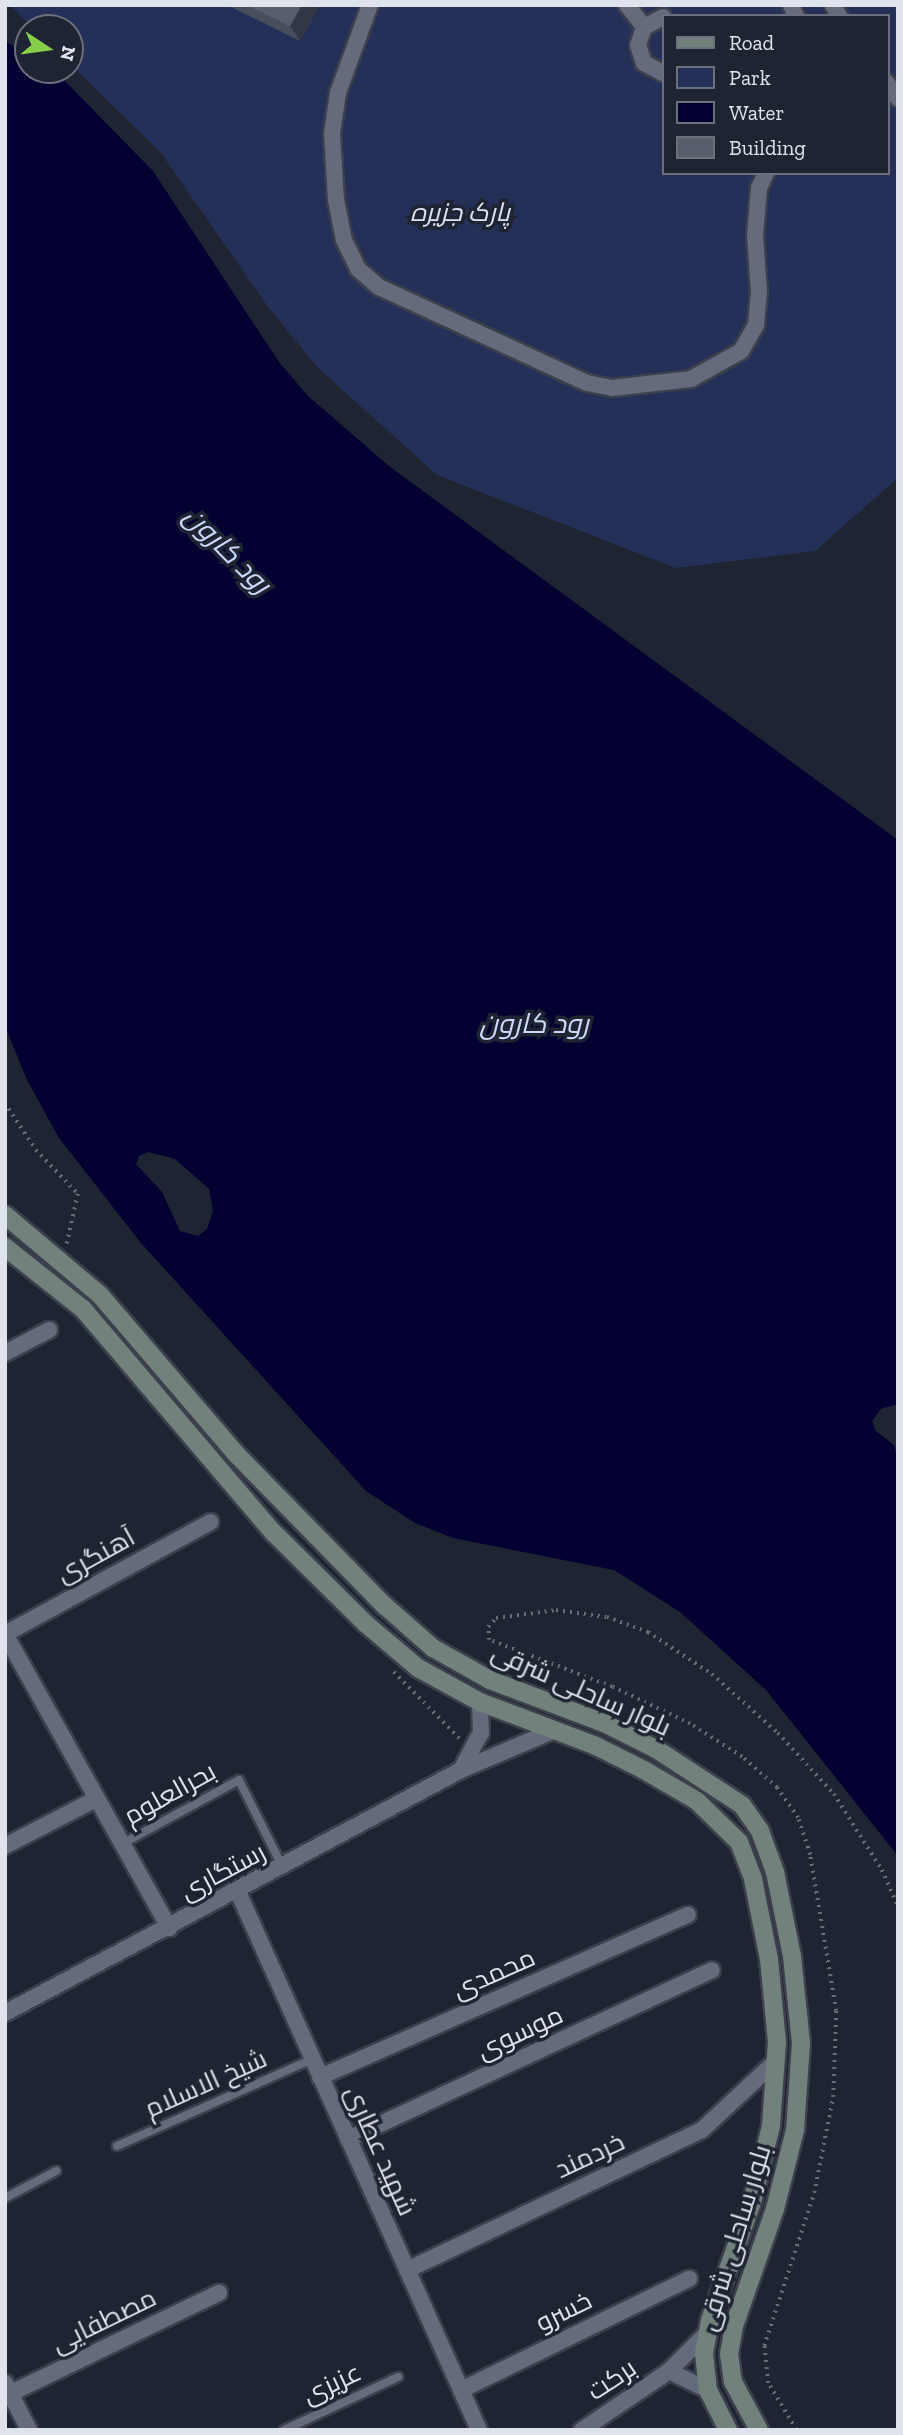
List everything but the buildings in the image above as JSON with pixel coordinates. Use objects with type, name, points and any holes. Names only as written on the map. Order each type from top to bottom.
[{"type":"main road","name":"بلوار ساحلی شرقی","points":[[5,1215],[85,1281],[237,1455],[384,1605],[433,1648],[490,1680],[604,1723],[656,1749],[741,1805],[760,1831],[775,1872],[792,1956],[801,2043],[794,2130],[775,2209],[734,2326],[729,2354],[733,2382],[759,2430]]},
{"type":"main road","name":"بلوار ساحلی شرقی","points":[[5,1247],[69,1298],[218,1471],[366,1625],[418,1668],[480,1703],[594,1745],[697,1801],[739,1842],[752,1879],[769,1959],[776,2061],[771,2126],[752,2202],[707,2333],[708,2390],[728,2430]]},
{"type":"main road","points":[[69,1298],[85,1281]]},
{"type":"street","points":[[370,5],[338,93],[332,133],[336,200],[344,240],[359,270],[379,287],[587,383],[612,388],[691,379],[741,351],[756,324],[755,235],[759,188],[765,175]]},
{"type":"street","points":[[627,5],[644,27],[640,55],[652,69],[662,73]]},
{"type":"street","points":[[644,27],[662,18]]},
{"type":"street","points":[[5,1353],[49,1330]]},
{"type":"street","name":"آهنگری","points":[[5,1634],[210,1522]]},
{"type":"street","points":[[5,1634],[169,1928]]},
{"type":"street","points":[[461,1770],[481,1733],[480,1703]]},
{"type":"street","name":"رستگاری","points":[[5,2013],[238,1892],[461,1770],[555,1730]]},
{"type":"street","points":[[5,1846],[96,1798]]},
{"type":"street","name":"شهید عطاری","points":[[238,1892],[479,2430]]},
{"type":"street","name":"محمدی","points":[[320,2077],[688,1915]]},
{"type":"street","name":"موسوی","points":[[348,2139],[712,1970]]},
{"type":"street","name":"خردمند","points":[[407,2270],[702,2130],[776,2061]]},
{"type":"street","name":"خسرو","points":[[461,2390],[689,2279]]},
{"type":"street","name":"مصطفایی","points":[[8,2388],[219,2293]]},
{"type":"street","name":"برکت","points":[[582,2430],[670,2371],[707,2333]]},
{"type":"street","name":"برکت","points":[[670,2371],[708,2390]]},
{"type":"street","points":[[8,2388],[29,2430]]},
{"type":"lane","name":"بحرالعلوم","points":[[122,1844],[239,1780],[283,1868]]},
{"type":"lane","name":"شیخ الاسلام","points":[[117,2146],[312,2059]]},
{"type":"lane","points":[[5,2198],[56,2171]]},
{"type":"lane","name":"عزیزی","points":[[284,2430],[398,2377]]},
{"type":"path","points":[[5,1103],[36,1150],[78,1194],[63,1263]]},
{"type":"green space","name":"پارک جزیره","points":[[10,5],[898,5],[898,478],[815,551],[676,568],[437,475],[318,368],[268,307],[161,153],[84,78],[84,14],[19,14]]},
{"type":"water","name":"رود کارون","points":[[5,41],[14,46],[14,84],[68,84],[153,171],[279,362],[308,396],[389,466],[898,840],[898,1404],[881,1409],[872,1421],[876,1431],[894,1445],[898,1459],[898,1856],[766,1690],[680,1612],[614,1570],[453,1538],[415,1523],[366,1491],[141,1243],[59,1138],[27,1080],[5,1026]],"holes":[[[148,1152],[175,1159],[209,1189],[213,1211],[207,1229],[198,1236],[180,1231],[162,1192],[136,1164],[139,1156]]]}]
